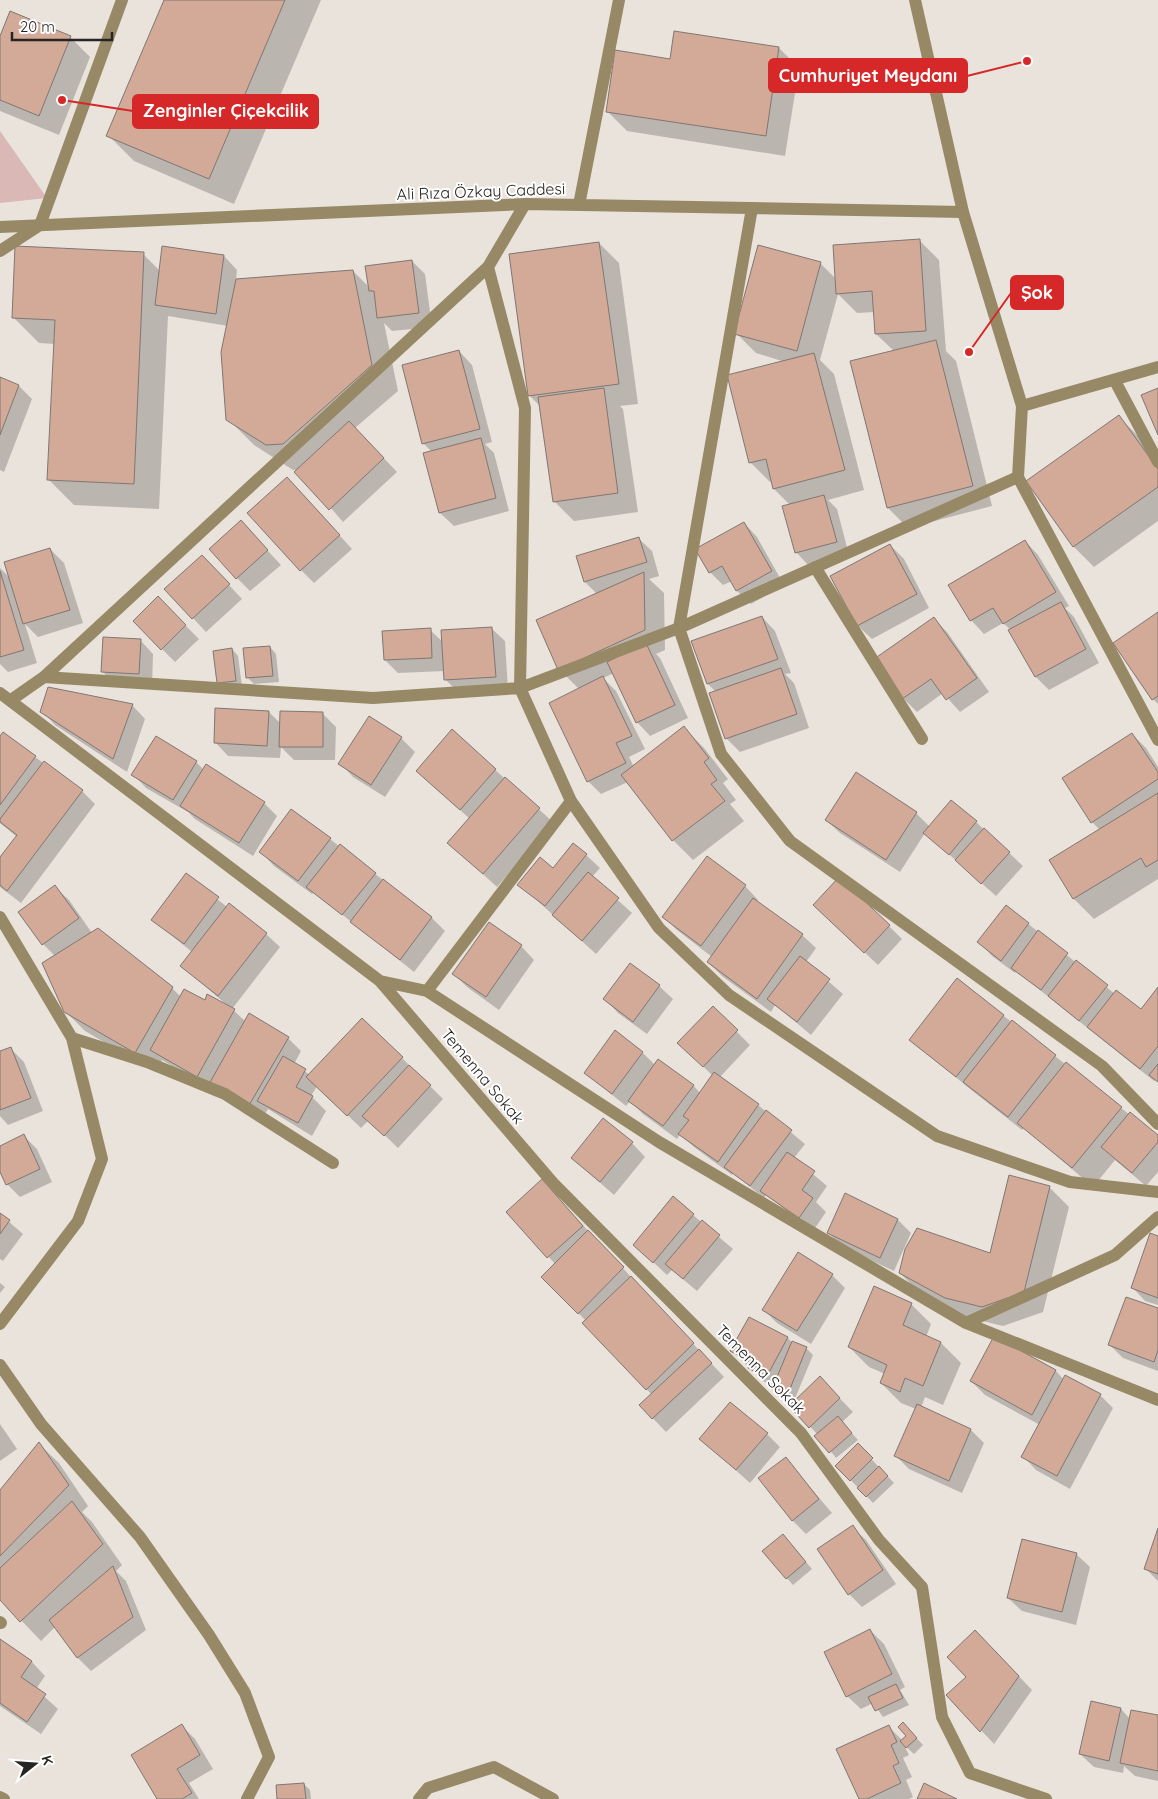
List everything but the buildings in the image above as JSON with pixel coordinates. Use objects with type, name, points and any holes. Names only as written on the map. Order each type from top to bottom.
[{"type":"street","points":[[0,251],[40,225],[122,0]]},
{"type":"street","points":[[579,205],[619,0]]},
{"type":"street","points":[[915,0],[963,212],[1022,406],[1018,477],[1158,740]]},
{"type":"street","points":[[11,700],[44,677],[488,267],[525,204]]},
{"type":"street","name":"Ali Rıza Özkay Caddesi","points":[[0,227],[525,204],[963,212]]},
{"type":"street","points":[[752,208],[679,628],[721,754],[790,841],[1102,1066],[1158,1124]]},
{"type":"street","points":[[488,267],[525,408],[520,688],[571,801],[659,928],[729,995],[937,1136],[1070,1182],[1158,1192]]},
{"type":"street","points":[[1022,406],[1115,381],[1158,367]]},
{"type":"street","points":[[1115,381],[1158,462]]},
{"type":"street","points":[[44,677],[373,698],[520,688],[679,628],[1018,477]]},
{"type":"street","points":[[815,567],[922,739]]},
{"type":"street","points":[[0,693],[380,981],[427,991],[659,1142],[966,1323],[1158,1400]]},
{"type":"street","points":[[427,991],[571,801]]},
{"type":"street","points":[[0,918],[72,1038],[102,1159],[78,1221],[0,1324]]},
{"type":"street","name":"Temenna Sokak","points":[[380,981],[553,1183],[801,1433],[879,1540],[922,1586],[942,1717],[970,1773],[1046,1799]]},
{"type":"street","points":[[72,1038],[147,1062],[225,1094],[333,1163]]},
{"type":"street","points":[[966,1323],[1115,1255],[1158,1217]]},
{"type":"street","points":[[0,1365],[41,1424],[140,1537],[209,1635],[245,1693],[269,1757],[247,1799]]},
{"type":"street","points":[[419,1799],[428,1788],[494,1767],[553,1799]]},
{"type":"street","points":[[0,1797],[4,1799]]},
{"type":"shaded area","points":[[0,131],[47,198],[0,203]]},
{"type":"place","name":"Cumhuriyet Meydanı","points":[[1027,61]]},
{"type":"place","name":"Zenginler Çiçekcilik","points":[[62,100]]},
{"type":"place","name":"Şok","points":[[969,352]]}]
